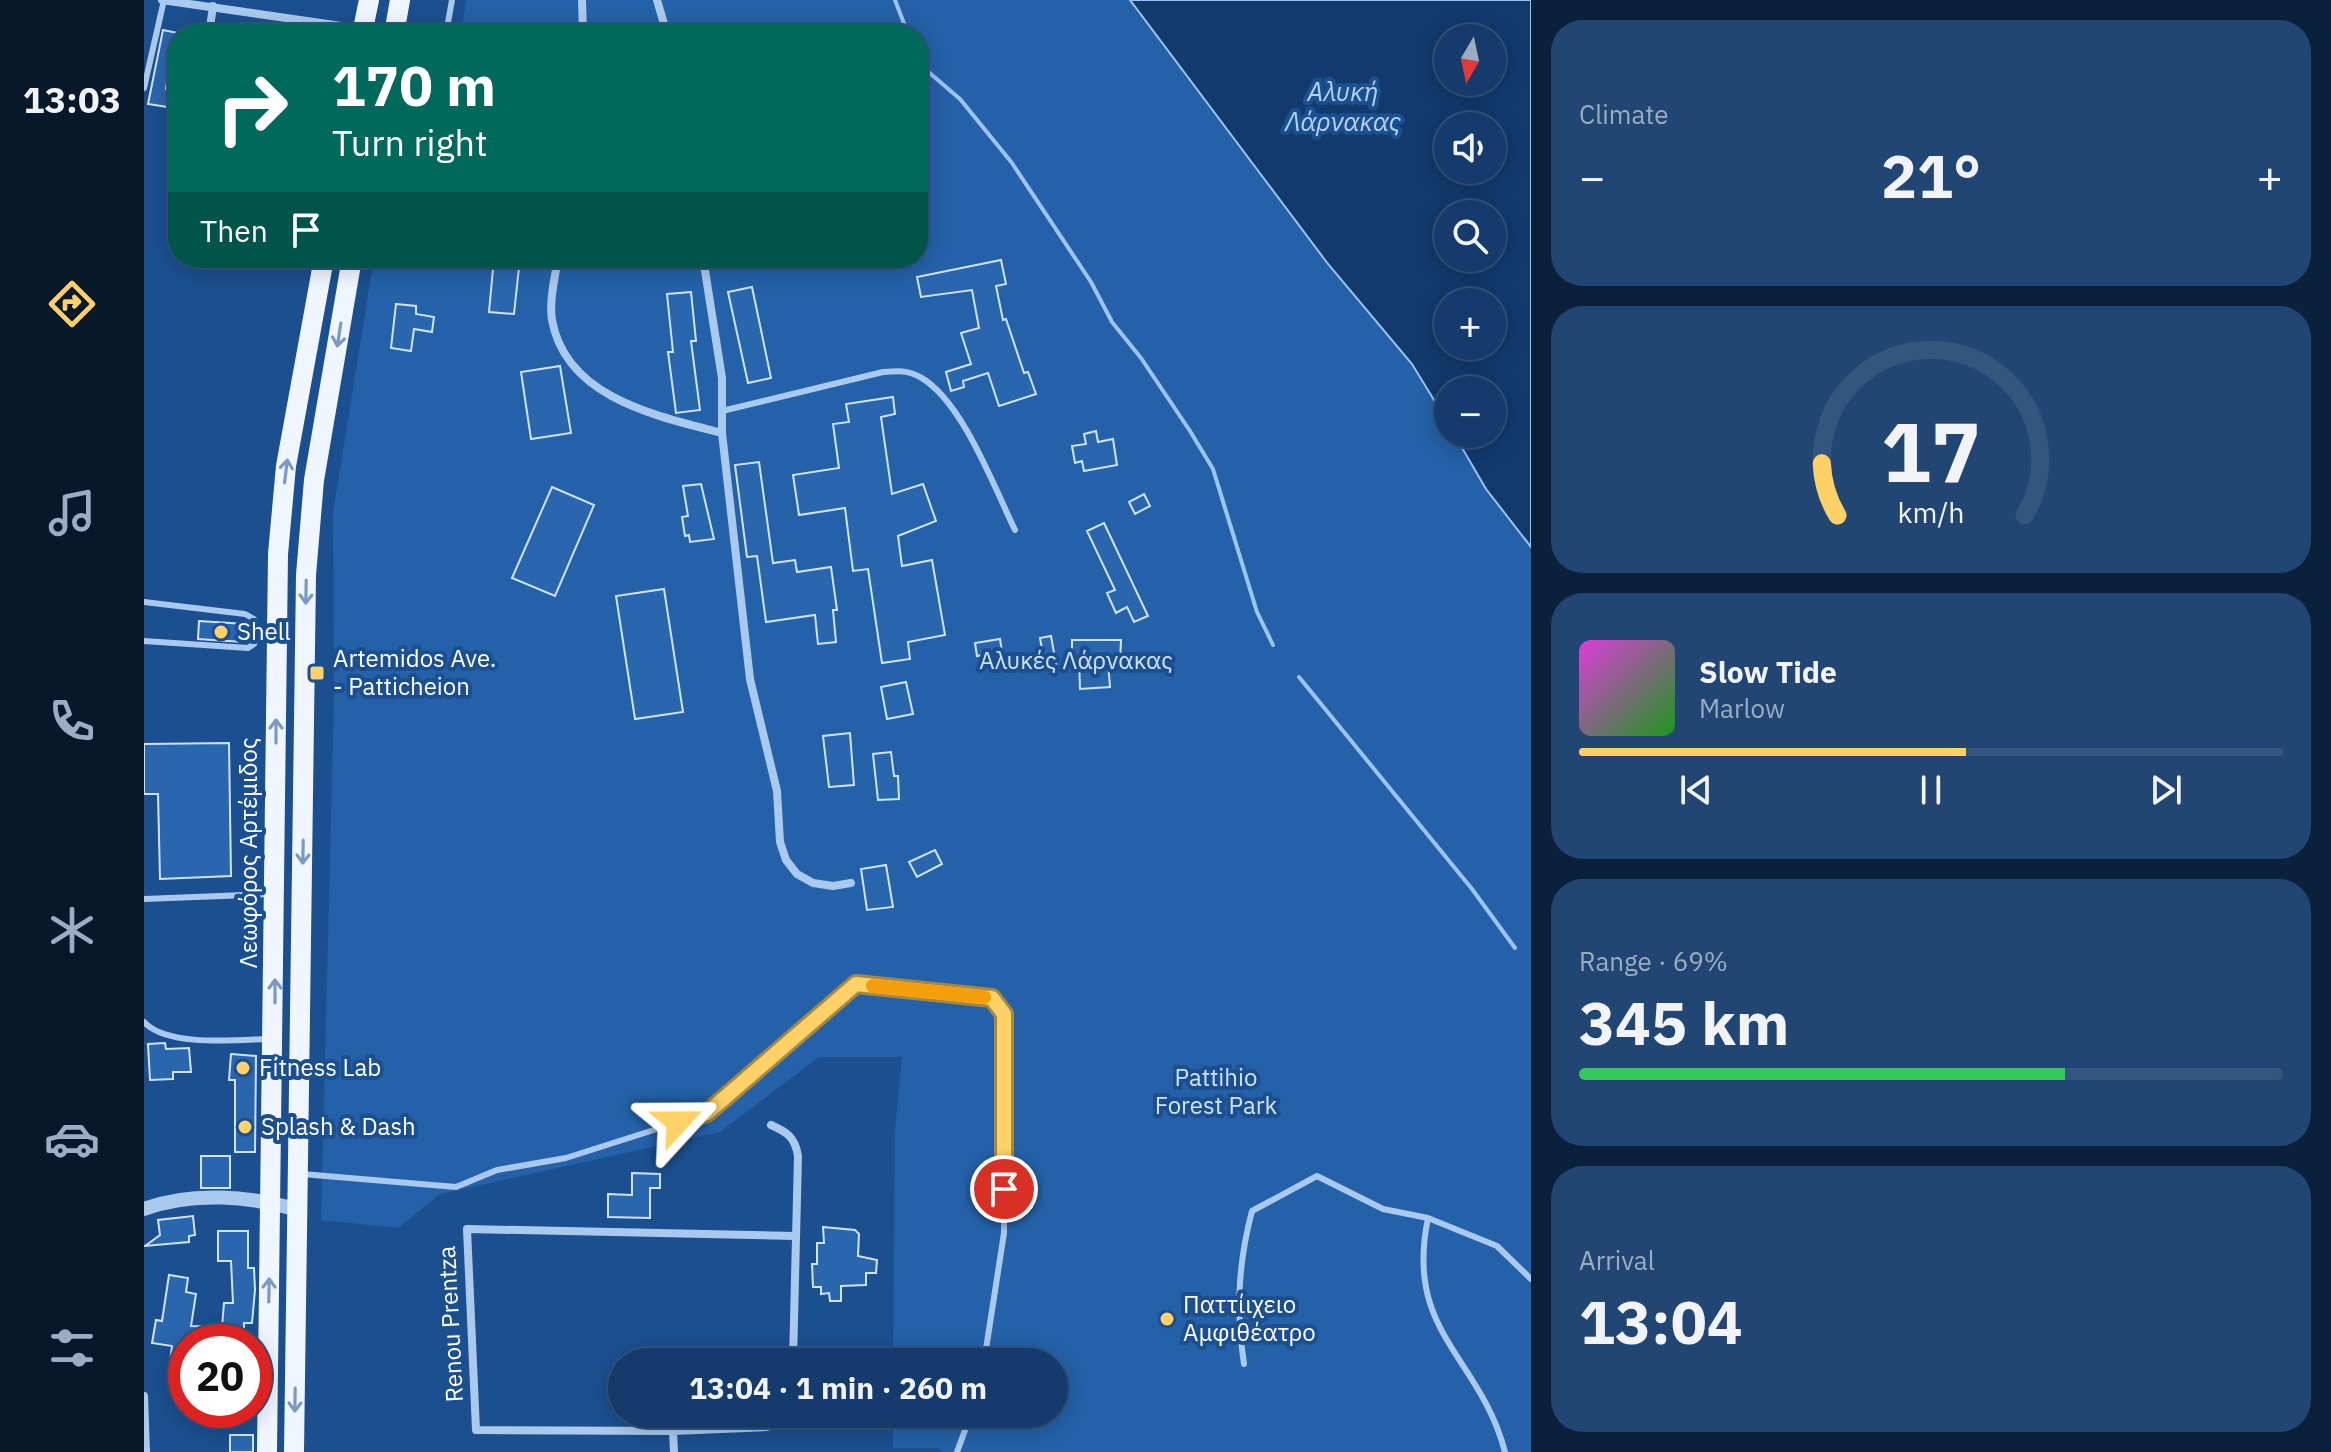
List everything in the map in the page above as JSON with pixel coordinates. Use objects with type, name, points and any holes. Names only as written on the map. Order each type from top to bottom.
[{"type":"main road","points":[[364,24],[369,0]]},
{"type":"main road","points":[[396,24],[400,0]]},
{"type":"main road","name":"Λεωφόρος Αρτέμιδος","points":[[267,1452],[278,554],[286,466],[322,268]]},
{"type":"main road","points":[[294,1452],[306,575],[314,480],[350,268]]},
{"type":"street","points":[[163,0],[316,24]]},
{"type":"street","points":[[582,0],[583,24]]},
{"type":"street","points":[[657,0],[664,24]]},
{"type":"street","points":[[210,24],[213,6]]},
{"type":"street","points":[[557,268],[551,317],[561,352],[587,382],[647,413],[722,433]]},
{"type":"street","points":[[705,268],[722,378],[722,433],[750,679],[777,791],[780,842],[786,860],[797,874],[813,883],[833,886],[851,883]]},
{"type":"street","points":[[771,1125],[786,1132],[796,1142],[793,1348]]},
{"type":"street","points":[[144,1210],[184,1198],[271,1202],[299,1210]]},
{"type":"street","name":"Renou Prentza","points":[[744,1428],[673,1431],[476,1430],[467,1229],[796,1236]]},
{"type":"street","points":[[144,1396],[146,1452]]},
{"type":"street","points":[[673,1431],[674,1452]]},
{"type":"lane","points":[[144,88],[163,0]]},
{"type":"lane","points":[[448,24],[452,0]]},
{"type":"lane","points":[[722,411],[883,372],[913,374],[922,378],[962,421],[1015,530]]},
{"type":"lane","points":[[144,602],[245,614],[254,619],[259,632],[254,644],[248,648],[144,641]]},
{"type":"lane","points":[[144,899],[275,893]]},
{"type":"lane","points":[[299,1174],[456,1187],[497,1170],[566,1158],[707,1113],[856,984],[992,998],[1004,1014],[1004,1233],[986,1348]]},
{"type":"lane","points":[[144,1022],[149,1028],[178,1038],[274,1039]]},
{"type":"lane","points":[[1244,1364],[1236,1315],[1240,1256],[1252,1211],[1317,1176],[1383,1209],[1428,1218],[1497,1246],[1531,1279]]},
{"type":"lane","points":[[1428,1218],[1422,1247],[1423,1282],[1435,1322],[1496,1419],[1505,1452]]},
{"type":"lane","points":[[957,1452],[966,1428]]},
{"type":"green space","name":"Αλυκές Λάρνακας","points":[[466,0],[1531,0],[1531,1452],[943,1452],[938,1448],[893,1448],[893,1428],[1068,1428],[1068,1348],[893,1348],[895,1128],[902,1057],[819,1057],[720,1132],[440,1194],[398,1228],[321,1220],[334,697],[333,513],[372,268],[928,268],[928,24],[462,24]]},
{"type":"water","name":"Αλυκή Λάρνακας","points":[[1130,0],[1531,0],[1531,547],[1486,489],[1462,448],[1506,448],[1506,376],[1434,376],[1434,400],[1412,364],[1328,264]]},
{"type":"building","points":[[163,30],[168,31],[168,107],[148,104]]},
{"type":"building","points":[[1001,260],[1006,284],[996,286],[1003,320],[1006,319],[1024,373],[1028,372],[1036,394],[999,406],[988,373],[963,381],[964,387],[951,391],[946,372],[971,364],[961,333],[979,328],[972,290],[921,297],[917,277]]},
{"type":"building","points":[[493,268],[519,268],[514,314],[489,312]]},
{"type":"building","points":[[752,287],[771,378],[748,383],[728,292]]},
{"type":"building","points":[[691,292],[696,341],[691,341],[700,410],[676,413],[668,352],[673,352],[667,294]]},
{"type":"building","points":[[396,304],[416,306],[416,314],[434,317],[432,332],[414,329],[411,351],[391,348]]},
{"type":"building","points":[[560,366],[571,433],[531,439],[521,372]]},
{"type":"building","points":[[893,397],[895,414],[881,417],[892,494],[923,484],[936,521],[898,536],[902,566],[932,560],[945,635],[908,642],[910,659],[882,663],[868,569],[853,571],[845,508],[799,515],[793,475],[839,468],[833,424],[849,422],[846,404]]},
{"type":"building","points":[[1096,431],[1098,442],[1113,439],[1117,465],[1084,471],[1082,461],[1075,463],[1072,446],[1086,444],[1084,434]]},
{"type":"building","points":[[759,462],[773,563],[795,560],[797,572],[831,567],[837,610],[833,610],[836,642],[818,644],[815,615],[766,622],[757,556],[747,557],[735,465]]},
{"type":"building","points":[[701,484],[714,539],[690,542],[689,535],[685,536],[682,517],[688,516],[683,486]]},
{"type":"building","points":[[552,487],[594,505],[555,596],[512,578]]},
{"type":"building","points":[[1144,494],[1150,506],[1135,514],[1129,502]]},
{"type":"building","points":[[1104,523],[1148,616],[1134,622],[1127,607],[1116,613],[1107,593],[1115,590],[1087,531]]},
{"type":"building","points":[[664,589],[683,712],[635,719],[616,596]]},
{"type":"building","name":"Shell","points":[[199,621],[245,624],[243,642],[198,639]]},
{"type":"building","points":[[1051,636],[1056,664],[1045,666],[1040,638]]},
{"type":"building","points":[[1000,639],[1002,652],[977,656],[975,643]]},
{"type":"building","points":[[1072,640],[1121,640],[1120,662],[1108,662],[1110,687],[1080,689],[1079,660],[1072,661]]},
{"type":"building","points":[[906,682],[913,714],[887,719],[881,687]]},
{"type":"building","points":[[850,733],[854,785],[829,787],[823,736]]},
{"type":"building","points":[[229,743],[231,876],[160,879],[158,794],[144,794],[144,744]]},
{"type":"building","points":[[891,752],[894,776],[898,776],[899,799],[878,800],[873,754]]},
{"type":"building","points":[[935,850],[942,864],[917,877],[909,862]]},
{"type":"building","points":[[886,865],[893,907],[867,910],[861,869]]},
{"type":"building","points":[[165,1043],[166,1049],[189,1048],[191,1072],[173,1072],[173,1079],[150,1080],[148,1044]]},
{"type":"building","points":[[231,1054],[256,1056],[255,1152],[235,1152],[235,1080],[229,1080]]},
{"type":"building","points":[[201,1156],[230,1156],[230,1188],[201,1188]]},
{"type":"building","points":[[632,1173],[660,1174],[660,1188],[650,1188],[650,1218],[608,1217],[608,1194],[632,1195]]},
{"type":"building","points":[[193,1216],[195,1235],[189,1236],[189,1242],[145,1246],[160,1235],[158,1220]]},
{"type":"building","points":[[823,1227],[855,1230],[859,1234],[858,1256],[877,1260],[876,1273],[866,1273],[866,1285],[841,1286],[841,1301],[830,1301],[829,1293],[821,1294],[821,1287],[813,1287],[812,1264],[817,1264],[817,1243],[824,1243]]},
{"type":"building","points":[[218,1231],[248,1231],[248,1268],[254,1268],[255,1290],[252,1323],[222,1324],[224,1303],[233,1303],[231,1261],[218,1261]]},
{"type":"building","points":[[169,1275],[188,1278],[186,1292],[196,1294],[191,1324],[168,1324],[168,1345],[152,1343],[156,1320],[162,1321]]},
{"type":"building","points":[[230,1435],[253,1435],[253,1452],[230,1452]]},
{"type":"waterway","points":[[895,0],[904,24]]},
{"type":"waterway","points":[[928,72],[960,99],[1012,163],[1091,282],[1112,322],[1141,358],[1213,469],[1257,612],[1273,645]]},
{"type":"waterway","points":[[1299,677],[1472,889],[1515,948]]},
{"type":"slow traffic","points":[[873,986],[984,997]]},
{"type":"place","name":"Shell","points":[[221,632]]},
{"type":"place","name":"Artemidos Ave. - Patticheion","points":[[317,673]]},
{"type":"place","name":"Fitness Lab","points":[[243,1068]]},
{"type":"place","name":"Splash & Dash","points":[[245,1127]]},
{"type":"place","name":"Παττίιχειο Αμφιθέατρο","points":[[1167,1319]]},
{"type":"route","points":[[678,1122],[707,1113],[856,984],[992,998],[1004,1014],[1004,1189]]},
{"type":"park label","name":"Pattihio Forest Park","points":[[1216,1092]]}]
